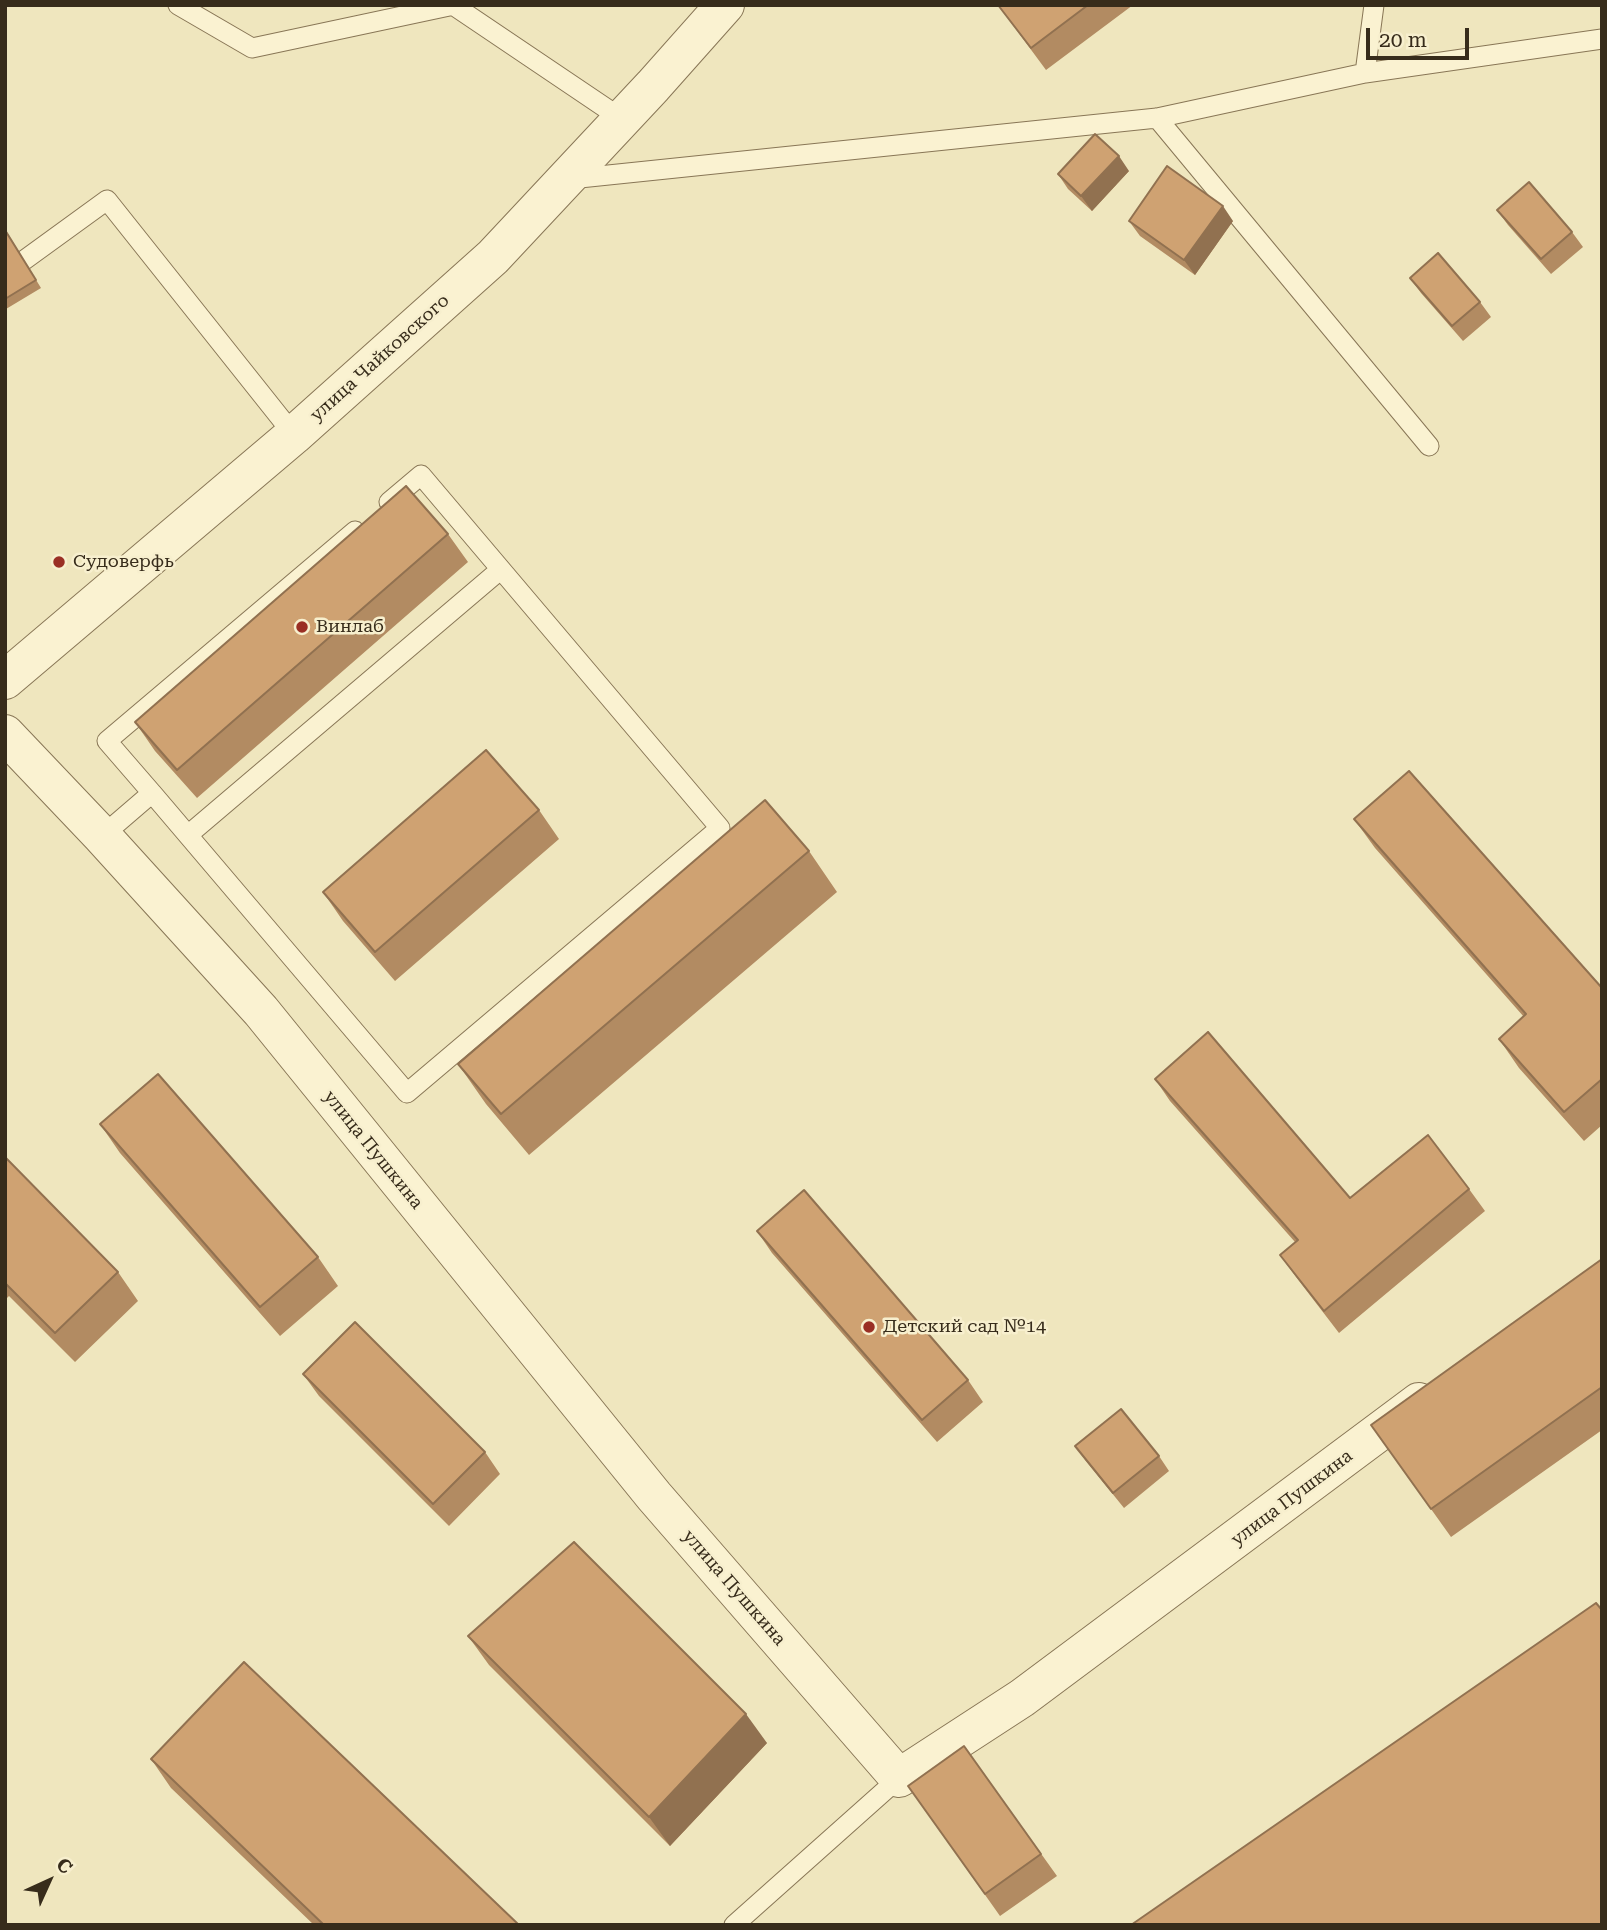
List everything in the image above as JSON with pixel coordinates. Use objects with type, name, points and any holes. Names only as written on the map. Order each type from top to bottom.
[{"type":"street","name":"улица Чайковского","points":[[5,680],[294,435],[492,257],[725,5]]},
{"type":"street","name":"улица Пушкина","points":[[5,734],[261,1011],[654,1496],[900,1778],[1022,1699],[1446,1382]]},
{"type":"lane","points":[[178,5],[252,48],[453,5],[622,119]]},
{"type":"lane","points":[[1365,73],[1374,5]]},
{"type":"lane","points":[[565,180],[1157,118],[1365,73],[1602,39]]},
{"type":"lane","points":[[1157,118],[1429,446]]},
{"type":"lane","points":[[5,274],[107,200],[294,435]]},
{"type":"lane","points":[[421,475],[500,570],[720,828],[407,1093],[107,741],[421,475]]},
{"type":"lane","points":[[188,835],[500,570]]},
{"type":"lane","points":[[102,836],[152,793]]},
{"type":"lane","points":[[734,1925],[900,1778]]},
{"type":"building","points":[[998,5],[1088,5],[1031,48]]},
{"type":"building","points":[[1095,134],[1119,156],[1081,196],[1058,174]]},
{"type":"building","points":[[1167,166],[1223,206],[1184,260],[1129,221]]},
{"type":"building","points":[[1529,182],[1572,232],[1541,259],[1497,210]]},
{"type":"building","points":[[5,230],[36,280],[5,299]]},
{"type":"building","points":[[1438,253],[1480,302],[1452,326],[1410,278]]},
{"type":"building","points":[[406,486],[448,534],[177,770],[135,722]]},
{"type":"building","points":[[486,750],[539,810],[375,952],[323,892]]},
{"type":"building","points":[[1409,771],[1602,988],[1602,1079],[1564,1112],[1499,1039],[1526,1014],[1354,819]]},
{"type":"building","points":[[765,800],[809,851],[501,1114],[458,1064]]},
{"type":"building","points":[[1208,1032],[1350,1198],[1428,1135],[1469,1189],[1324,1311],[1280,1255],[1298,1240],[1155,1079]]},
{"type":"building","points":[[158,1074],[318,1257],[260,1307],[100,1124]]},
{"type":"building","points":[[5,1157],[118,1272],[55,1333],[5,1283]]},
{"type":"building","points":[[804,1190],[968,1380],[922,1420],[757,1231]]},
{"type":"building","points":[[1602,1259],[1602,1387],[1431,1509],[1371,1425]]},
{"type":"building","points":[[355,1322],[485,1452],[433,1504],[303,1374]]},
{"type":"building","points":[[1121,1409],[1159,1456],[1113,1493],[1075,1446]]},
{"type":"building","points":[[574,1542],[746,1714],[649,1817],[468,1636]]},
{"type":"building","points":[[1596,1603],[1602,1610],[1602,1925],[1131,1925]]},
{"type":"building","points":[[244,1662],[519,1925],[324,1925],[151,1759]]},
{"type":"building","points":[[964,1746],[1041,1854],[985,1894],[908,1786]]},
{"type":"place","name":"Судоверфь","points":[[59,562]]},
{"type":"place","name":"Винлаб","points":[[302,627]]},
{"type":"place","name":"Детский сад №14","points":[[869,1327]]}]
